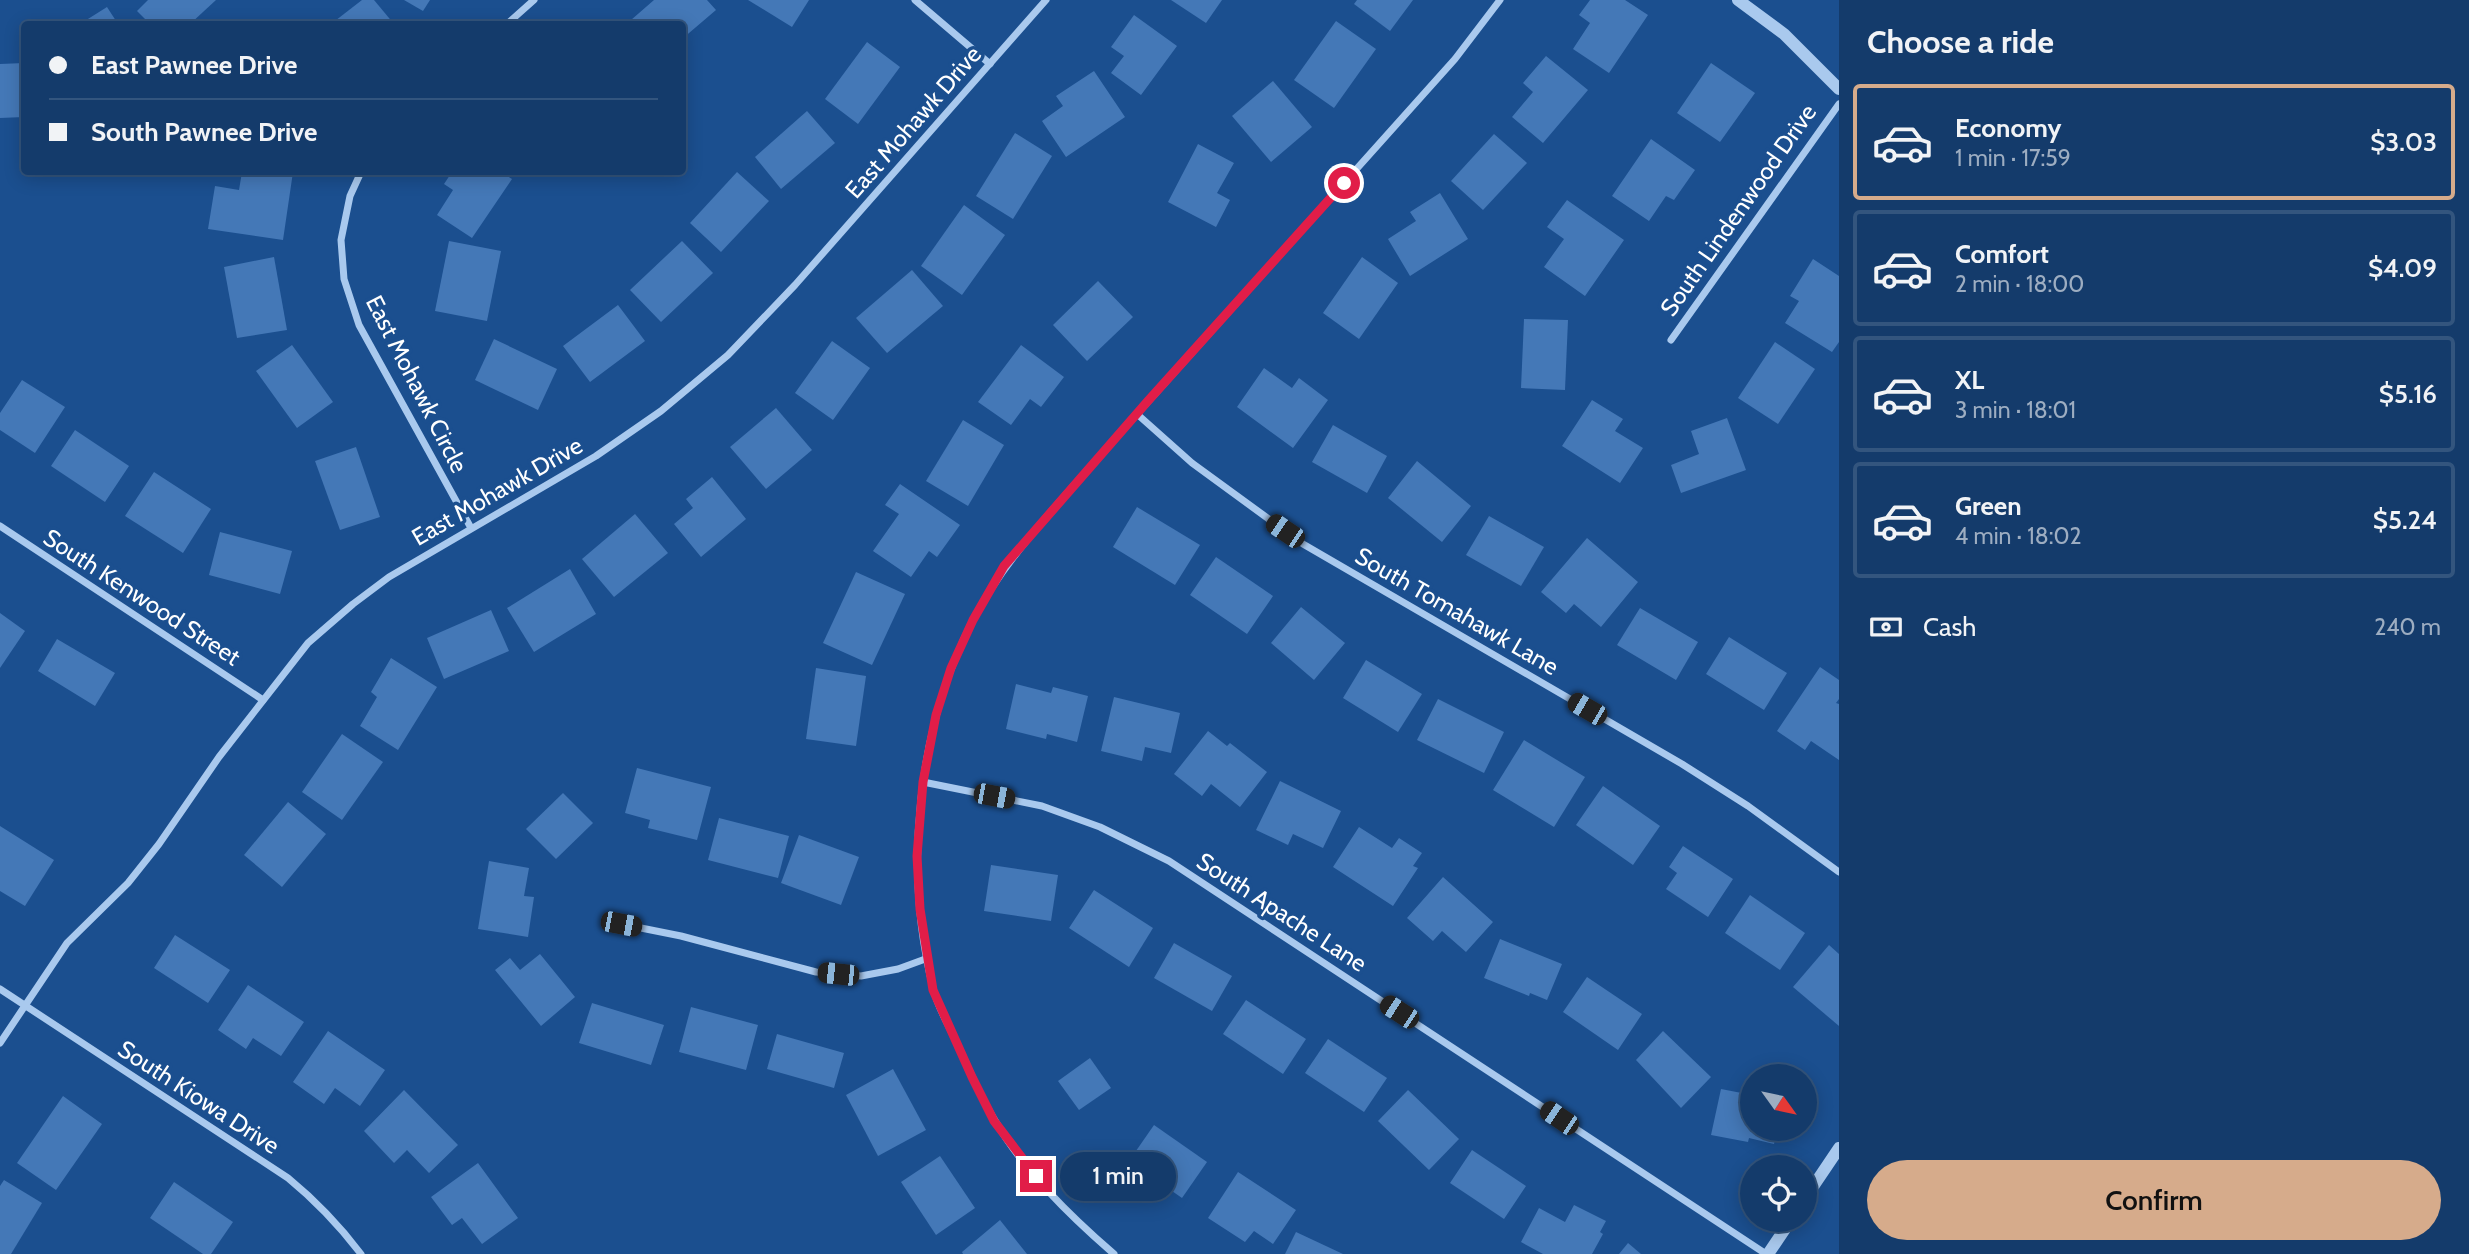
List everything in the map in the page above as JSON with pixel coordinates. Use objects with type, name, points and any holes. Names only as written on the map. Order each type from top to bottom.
[{"type":"street","points":[[510,21],[534,0]]},
{"type":"street","points":[[915,0],[990,64]]},
{"type":"street","name":"East Mohawk Drive","points":[[0,1043],[67,943],[128,883],[159,844],[219,757],[308,643],[389,577],[596,456],[661,411],[728,355],[795,285],[1046,0]]},
{"type":"street","points":[[1114,1254],[1050,1193],[994,1121],[933,990],[920,909],[917,856],[923,782],[936,715],[951,668],[973,620],[1004,566],[1455,59],[1500,0]]},
{"type":"street","name":"South Lindenwood Drive","points":[[1738,0],[1784,34],[1839,89]]},
{"type":"street","name":"South Lindenwood Drive","points":[[1671,340],[1839,104]]},
{"type":"street","name":"East Mohawk Circle","points":[[360,175],[350,196],[341,240],[344,279],[359,325],[471,528]]},
{"type":"street","name":"South Tomahawk Lane","points":[[1137,414],[1192,463],[1303,544],[1682,764],[1748,806],[1839,872]]},
{"type":"street","name":"South Kenwood Street","points":[[0,526],[264,700]]},
{"type":"street","name":"South Apache Lane","points":[[923,782],[1042,806],[1100,827],[1169,861],[1767,1254]]},
{"type":"street","points":[[621,924],[681,936],[816,972],[861,976],[898,969],[928,958]]},
{"type":"street","name":"South Kiowa Drive","points":[[0,989],[288,1178],[318,1203],[361,1254]]},
{"type":"street","points":[[1817,1181],[1839,1148]]},
{"type":"street","points":[[1767,1254],[1783,1232]]},
{"type":"building","points":[[148,0],[216,0],[193,21],[147,21],[137,11]]},
{"type":"building","points":[[362,0],[374,0],[392,21],[335,21]]},
{"type":"building","points":[[404,0],[430,0],[423,11]]},
{"type":"building","points":[[654,0],[707,0],[716,10],[686,36],[686,21],[631,20]]},
{"type":"building","points":[[748,0],[809,0],[792,27]]},
{"type":"building","points":[[1171,0],[1222,0],[1206,23]]},
{"type":"building","points":[[1357,0],[1413,0],[1390,31],[1354,4]]},
{"type":"building","points":[[1590,0],[1625,0],[1648,15],[1609,73],[1573,49],[1590,23],[1579,15]]},
{"type":"building","points":[[107,7],[116,21],[85,21]]},
{"type":"building","points":[[1134,15],[1177,46],[1141,95],[1111,73],[1124,56],[1111,47]]},
{"type":"building","points":[[1336,21],[1376,49],[1334,108],[1294,80]]},
{"type":"building","points":[[867,42],[900,67],[858,124],[825,99]]},
{"type":"building","points":[[1546,56],[1588,90],[1543,143],[1512,117],[1533,92],[1523,83]]},
{"type":"building","points":[[21,63],[21,117],[0,118],[0,64]]},
{"type":"building","points":[[1711,63],[1755,93],[1720,142],[1677,113]]},
{"type":"building","points":[[1094,71],[1125,117],[1066,157],[1042,121],[1063,106],[1056,96]]},
{"type":"building","points":[[1273,81],[1312,127],[1271,162],[1232,116]]},
{"type":"building","points":[[807,111],[835,143],[781,189],[755,157]]},
{"type":"building","points":[[1015,133],[1052,156],[1013,219],[976,196]]},
{"type":"building","points":[[1494,134],[1527,163],[1483,210],[1451,181]]},
{"type":"building","points":[[1651,139],[1695,170],[1674,200],[1666,196],[1649,221],[1612,196]]},
{"type":"building","points":[[1198,144],[1234,163],[1217,193],[1230,200],[1216,227],[1168,202]]},
{"type":"building","points":[[737,172],[769,201],[721,252],[690,223]]},
{"type":"building","points":[[242,175],[293,175],[283,240],[208,229],[215,186],[239,190]]},
{"type":"building","points":[[450,175],[506,175],[512,179],[472,238],[437,215],[453,190],[444,184]]},
{"type":"building","points":[[1440,193],[1468,239],[1410,276],[1388,239],[1416,221],[1410,212]]},
{"type":"building","points":[[1567,200],[1624,240],[1585,296],[1544,267],[1564,239],[1547,227]]},
{"type":"building","points":[[964,205],[1005,235],[962,295],[921,266]]},
{"type":"building","points":[[449,241],[501,251],[487,321],[435,311]]},
{"type":"building","points":[[682,241],[713,273],[661,322],[630,290]]},
{"type":"building","points":[[274,257],[287,330],[237,338],[224,267]]},
{"type":"building","points":[[1362,257],[1398,283],[1359,339],[1323,313]]},
{"type":"building","points":[[1813,259],[1839,276],[1839,342],[1832,352],[1785,323],[1799,301],[1790,296]]},
{"type":"building","points":[[912,270],[943,306],[887,353],[856,318]]},
{"type":"building","points":[[1098,281],[1133,317],[1087,361],[1053,325]]},
{"type":"building","points":[[618,305],[645,341],[590,382],[563,346]]},
{"type":"building","points":[[1524,319],[1568,320],[1565,390],[1521,388]]},
{"type":"building","points":[[494,339],[557,369],[538,410],[475,380]]},
{"type":"building","points":[[832,341],[870,368],[833,420],[795,393]]},
{"type":"building","points":[[1775,342],[1815,369],[1778,424],[1738,398]]},
{"type":"building","points":[[292,345],[333,402],[297,428],[256,371]]},
{"type":"building","points":[[1021,345],[1064,377],[1041,407],[1030,399],[1011,425],[978,402]]},
{"type":"building","points":[[1264,368],[1292,388],[1299,378],[1328,400],[1293,448],[1237,407]]},
{"type":"building","points":[[22,380],[65,407],[35,453],[0,430],[0,413]]},
{"type":"building","points":[[1592,400],[1623,419],[1615,431],[1643,448],[1620,483],[1562,446]]},
{"type":"building","points":[[776,408],[812,450],[766,489],[730,447]]},
{"type":"building","points":[[1727,418],[1746,470],[1681,493],[1671,465],[1699,454],[1691,431]]},
{"type":"building","points":[[963,420],[1004,445],[968,506],[926,481]]},
{"type":"building","points":[[1333,425],[1387,456],[1367,493],[1312,462]]},
{"type":"building","points":[[75,430],[129,466],[105,502],[51,466]]},
{"type":"building","points":[[356,447],[380,517],[340,530],[315,461]]},
{"type":"building","points":[[1417,461],[1471,506],[1442,542],[1388,498]]},
{"type":"building","points":[[154,472],[211,509],[183,553],[125,516]]},
{"type":"building","points":[[712,477],[746,519],[701,557],[674,524],[693,508],[686,499]]},
{"type":"building","points":[[900,484],[960,525],[937,557],[929,551],[911,577],[873,551],[899,514],[885,505]]},
{"type":"building","points":[[1137,507],[1200,545],[1175,585],[1113,547]]},
{"type":"building","points":[[635,514],[668,553],[614,597],[582,559]]},
{"type":"building","points":[[1489,516],[1544,547],[1521,586],[1466,555]]},
{"type":"building","points":[[220,532],[292,551],[280,594],[209,575]]},
{"type":"building","points":[[1587,538],[1638,582],[1601,627],[1574,604],[1566,613],[1541,592]]},
{"type":"building","points":[[1216,557],[1273,596],[1247,634],[1190,595]]},
{"type":"building","points":[[570,569],[596,614],[534,652],[507,608]]},
{"type":"building","points":[[856,572],[905,594],[872,665],[823,643]]},
{"type":"building","points":[[1301,607],[1345,643],[1314,680],[1271,643]]},
{"type":"building","points":[[1640,608],[1698,642],[1676,680],[1617,645]]},
{"type":"building","points":[[491,610],[509,651],[444,679],[427,638]]},
{"type":"building","points":[[0,613],[25,631],[0,668]]},
{"type":"building","points":[[1729,637],[1787,673],[1764,710],[1706,674]]},
{"type":"building","points":[[57,639],[115,673],[95,706],[38,671]]},
{"type":"building","points":[[391,658],[437,687],[398,750],[360,726],[377,697],[371,692]]},
{"type":"building","points":[[1366,660],[1422,694],[1398,732],[1343,698]]},
{"type":"building","points":[[1820,667],[1839,680],[1839,699],[1836,703],[1839,704],[1839,760],[1811,741],[1805,750],[1777,731]]},
{"type":"building","points":[[816,668],[866,676],[856,746],[806,739]]},
{"type":"building","points":[[1016,684],[1051,693],[1053,687],[1088,696],[1077,742],[1047,734],[1046,739],[1006,729]]},
{"type":"building","points":[[1114,697],[1180,713],[1171,753],[1145,747],[1142,761],[1101,751]]},
{"type":"building","points":[[1438,699],[1504,732],[1484,773],[1417,740]]},
{"type":"building","points":[[1208,731],[1227,746],[1230,743],[1267,772],[1240,807],[1211,784],[1202,796],[1174,774]]},
{"type":"building","points":[[342,734],[383,762],[342,820],[302,792]]},
{"type":"building","points":[[1524,740],[1585,777],[1554,827],[1493,790]]},
{"type":"building","points":[[637,768],[711,787],[697,840],[648,828],[650,820],[625,813]]},
{"type":"building","points":[[1280,781],[1341,811],[1323,848],[1293,834],[1288,845],[1256,830]]},
{"type":"building","points":[[1603,786],[1660,826],[1633,865],[1576,825]]},
{"type":"building","points":[[563,793],[593,823],[556,859],[526,829]]},
{"type":"building","points":[[288,802],[326,834],[282,887],[244,855]]},
{"type":"building","points":[[719,818],[789,836],[778,878],[708,860]]},
{"type":"building","points":[[0,826],[54,860],[25,906],[0,891]]},
{"type":"building","points":[[1359,827],[1392,848],[1399,838],[1422,853],[1413,866],[1418,868],[1393,906],[1333,867]]},
{"type":"building","points":[[799,835],[859,857],[841,905],[781,883]]},
{"type":"building","points":[[1683,846],[1733,879],[1708,917],[1666,889],[1677,873],[1669,867]]},
{"type":"building","points":[[489,861],[529,868],[524,896],[534,897],[528,937],[478,929]]},
{"type":"building","points":[[991,865],[1058,875],[1051,921],[984,911]]},
{"type":"building","points":[[1443,877],[1493,922],[1466,952],[1442,931],[1433,941],[1407,918]]},
{"type":"building","points":[[1094,890],[1153,928],[1129,967],[1069,928]]},
{"type":"building","points":[[1750,895],[1805,933],[1780,970],[1725,933]]},
{"type":"building","points":[[175,935],[230,970],[208,1003],[154,968]]},
{"type":"building","points":[[1500,939],[1562,964],[1547,1000],[1530,993],[1529,996],[1484,978]]},
{"type":"building","points":[[1174,943],[1232,976],[1212,1011],[1154,978]]},
{"type":"building","points":[[1829,945],[1839,954],[1839,1026],[1793,987]]},
{"type":"building","points":[[540,954],[575,997],[541,1026],[495,970],[510,958],[520,970]]},
{"type":"building","points":[[1587,977],[1642,1014],[1618,1050],[1563,1012]]},
{"type":"building","points":[[248,985],[304,1022],[281,1056],[253,1038],[246,1049],[218,1030]]},
{"type":"building","points":[[1246,1000],[1306,1039],[1283,1074],[1223,1034]]},
{"type":"building","points":[[592,1003],[664,1025],[651,1065],[579,1043]]},
{"type":"building","points":[[691,1007],[758,1025],[746,1070],[679,1052]]},
{"type":"building","points":[[328,1031],[385,1070],[360,1106],[335,1088],[324,1104],[293,1082]]},
{"type":"building","points":[[1663,1031],[1711,1077],[1681,1108],[1636,1060]]},
{"type":"building","points":[[777,1034],[844,1053],[834,1088],[767,1069]]},
{"type":"building","points":[[1328,1039],[1387,1078],[1364,1112],[1305,1073]]},
{"type":"building","points":[[1090,1058],[1111,1088],[1079,1110],[1058,1081]]},
{"type":"building","points":[[893,1069],[926,1130],[878,1156],[846,1095]]},
{"type":"building","points":[[1721,1089],[1740,1093],[1740,1140],[1711,1135]]},
{"type":"building","points":[[404,1090],[458,1145],[429,1173],[407,1150],[394,1163],[364,1131]]},
{"type":"building","points":[[1408,1090],[1459,1139],[1429,1170],[1378,1121]]},
{"type":"building","points":[[63,1096],[102,1124],[56,1190],[17,1163]]},
{"type":"building","points":[[1154,1125],[1207,1162],[1182,1198],[1129,1161]]},
{"type":"building","points":[[1472,1150],[1526,1186],[1504,1219],[1450,1183]]},
{"type":"building","points":[[940,1156],[975,1208],[936,1235],[901,1182]]},
{"type":"building","points":[[478,1163],[518,1218],[482,1244],[462,1218],[452,1225],[431,1197]]},
{"type":"building","points":[[1238,1172],[1296,1210],[1273,1244],[1254,1231],[1245,1242],[1208,1218]]},
{"type":"building","points":[[4,1180],[42,1203],[11,1254],[0,1254],[0,1186]]},
{"type":"building","points":[[174,1182],[233,1222],[211,1254],[203,1254],[150,1218]]},
{"type":"building","points":[[1574,1205],[1606,1221],[1600,1232],[1603,1234],[1592,1254],[1543,1254],[1521,1242],[1539,1208],[1565,1222]]},
{"type":"building","points":[[1000,1220],[1027,1254],[963,1254],[962,1252]]},
{"type":"building","points":[[1296,1232],[1343,1254],[1285,1254]]},
{"type":"building","points":[[1628,1243],[1641,1254],[1619,1254]]},
{"type":"route","points":[[1036,1176],[994,1121],[933,990],[920,909],[917,856],[923,782],[936,715],[951,668],[973,620],[1004,566],[1344,183]]}]
